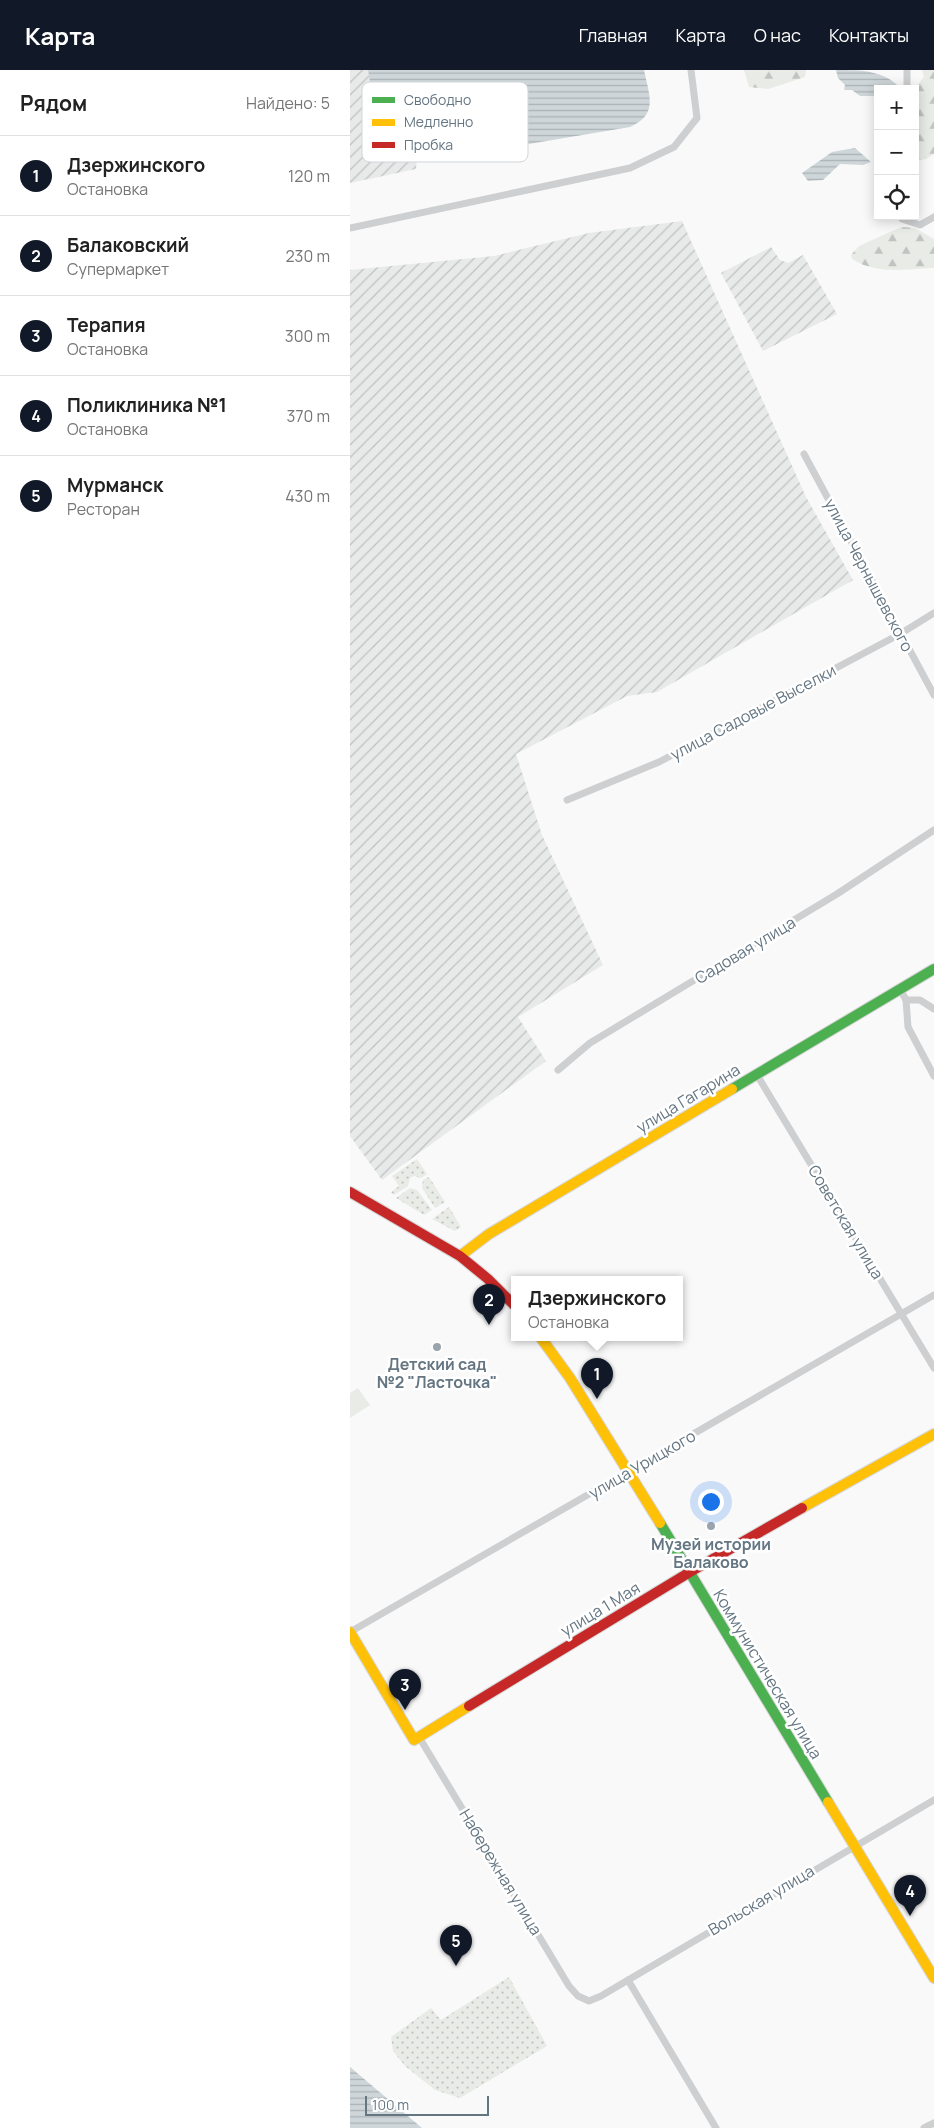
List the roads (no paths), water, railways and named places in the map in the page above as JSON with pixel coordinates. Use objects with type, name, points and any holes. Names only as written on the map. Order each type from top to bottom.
[{"type":"main road","name":"улица Гагарина","points":[[460,1256],[489,1234],[934,969]]},
{"type":"main road","points":[[350,1192],[383,1213],[460,1256],[485,1275],[511,1302]]},
{"type":"main road","name":"Коммунистическая улица","points":[[543,1341],[570,1378],[629,1472],[934,1978]]},
{"type":"main road","name":"улица 1 Мая","points":[[417,1738],[690,1572],[934,1434]]},
{"type":"main road","points":[[350,1632],[417,1738]]},
{"type":"street","points":[[350,228],[630,168],[674,146],[697,118],[691,70]]},
{"type":"street","points":[[907,70],[908,85]]},
{"type":"street","points":[[907,220],[920,224],[934,217]]},
{"type":"street","name":"улица Чернышевского","points":[[804,454],[934,695]]},
{"type":"street","name":"улица Садовые Выселки","points":[[567,800],[659,762],[900,634],[934,613]]},
{"type":"street","name":"Садовая улица","points":[[558,1070],[590,1043],[837,894],[934,830]]},
{"type":"street","points":[[900,989],[906,1000],[908,1028],[934,1076]]},
{"type":"street","points":[[906,1000],[920,1000],[934,1009]]},
{"type":"street","name":"Советская улица","points":[[757,1075],[934,1368]]},
{"type":"street","name":"улица Урицкого","points":[[350,1632],[934,1295]]},
{"type":"street","name":"Набережная улица","points":[[417,1738],[569,1986],[578,1996],[589,2001]]},
{"type":"street","name":"Вольская улица","points":[[589,2001],[934,1800]]},
{"type":"street","points":[[628,1980],[716,2128]]},
{"type":"street","points":[[924,2128],[934,2123]]},
{"type":"place","name":"Балаковский","points":[[489,1325]]},
{"type":"place","name":"Детский сад №2 \"Ласточка\"","points":[[437,1347]]},
{"type":"place","name":"Дзержинского","points":[[597,1399]]},
{"type":"place","name":"Музей истории Балаково","points":[[711,1526]]},
{"type":"place","name":"Терапия","points":[[405,1710]]},
{"type":"place","name":"Поликлиника №1","points":[[910,1916]]},
{"type":"place","name":"Мурманск","points":[[456,1966]]}]
